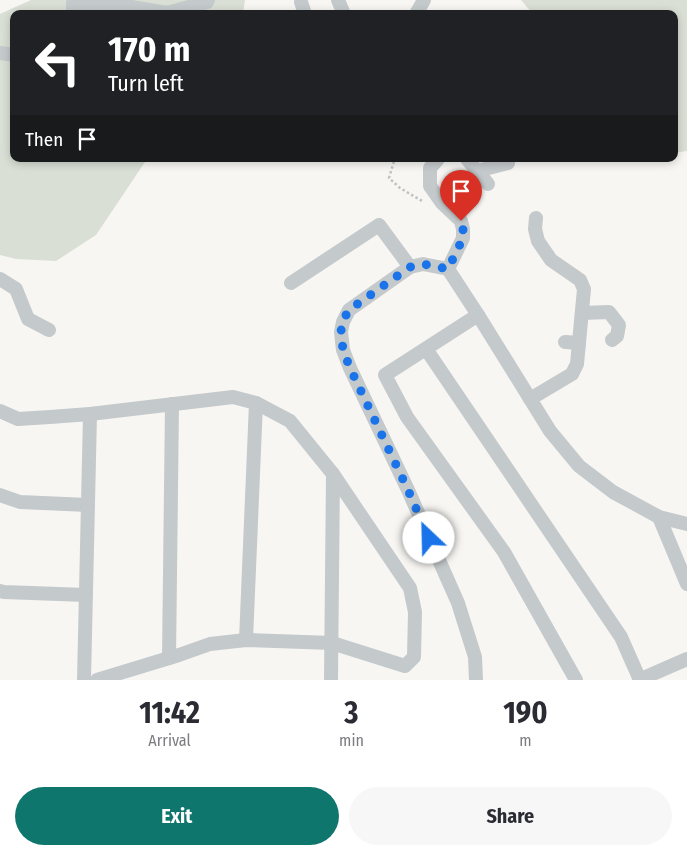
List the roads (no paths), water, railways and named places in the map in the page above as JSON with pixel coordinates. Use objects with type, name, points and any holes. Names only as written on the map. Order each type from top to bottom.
[{"type":"street","points":[[178,10],[207,2],[208,0]]},
{"type":"street","points":[[73,10],[73,3],[108,3],[149,10]]},
{"type":"street","points":[[435,162],[430,168],[430,186],[442,204],[461,221],[463,229],[463,238],[448,269]]},
{"type":"street","points":[[470,162],[488,184]]},
{"type":"street","points":[[477,171],[508,163]]},
{"type":"street","points":[[530,399],[572,374],[577,364],[572,342],[582,313],[584,289],[580,280],[551,260],[538,240],[535,229],[536,218]]},
{"type":"street","points":[[291,283],[379,224],[410,267]]},
{"type":"street","points":[[476,680],[476,657],[458,603],[343,350],[342,322],[349,310],[410,267],[423,264],[448,269],[550,431],[579,466],[612,492],[659,517],[687,524]]},
{"type":"street","points":[[0,279],[16,289],[28,319],[50,330]]},
{"type":"street","points":[[582,313],[608,312],[618,325],[617,336],[612,340]]},
{"type":"street","points":[[478,315],[385,375],[407,417],[504,552],[576,680]]},
{"type":"street","points":[[426,349],[621,637],[639,680],[687,659]]},
{"type":"street","points":[[0,411],[18,419],[90,414],[233,397],[256,403],[290,421],[333,474],[410,588],[415,612],[414,657],[405,666],[332,643],[246,640],[210,644],[97,680]]},
{"type":"street","points":[[246,640],[256,403]]},
{"type":"street","points":[[169,658],[172,404]]},
{"type":"street","points":[[84,680],[90,414]]},
{"type":"street","points":[[331,680],[333,474]]},
{"type":"street","points":[[0,495],[20,502],[88,505]]},
{"type":"street","points":[[659,517],[687,584]]},
{"type":"street","points":[[0,591],[86,594]]}]
